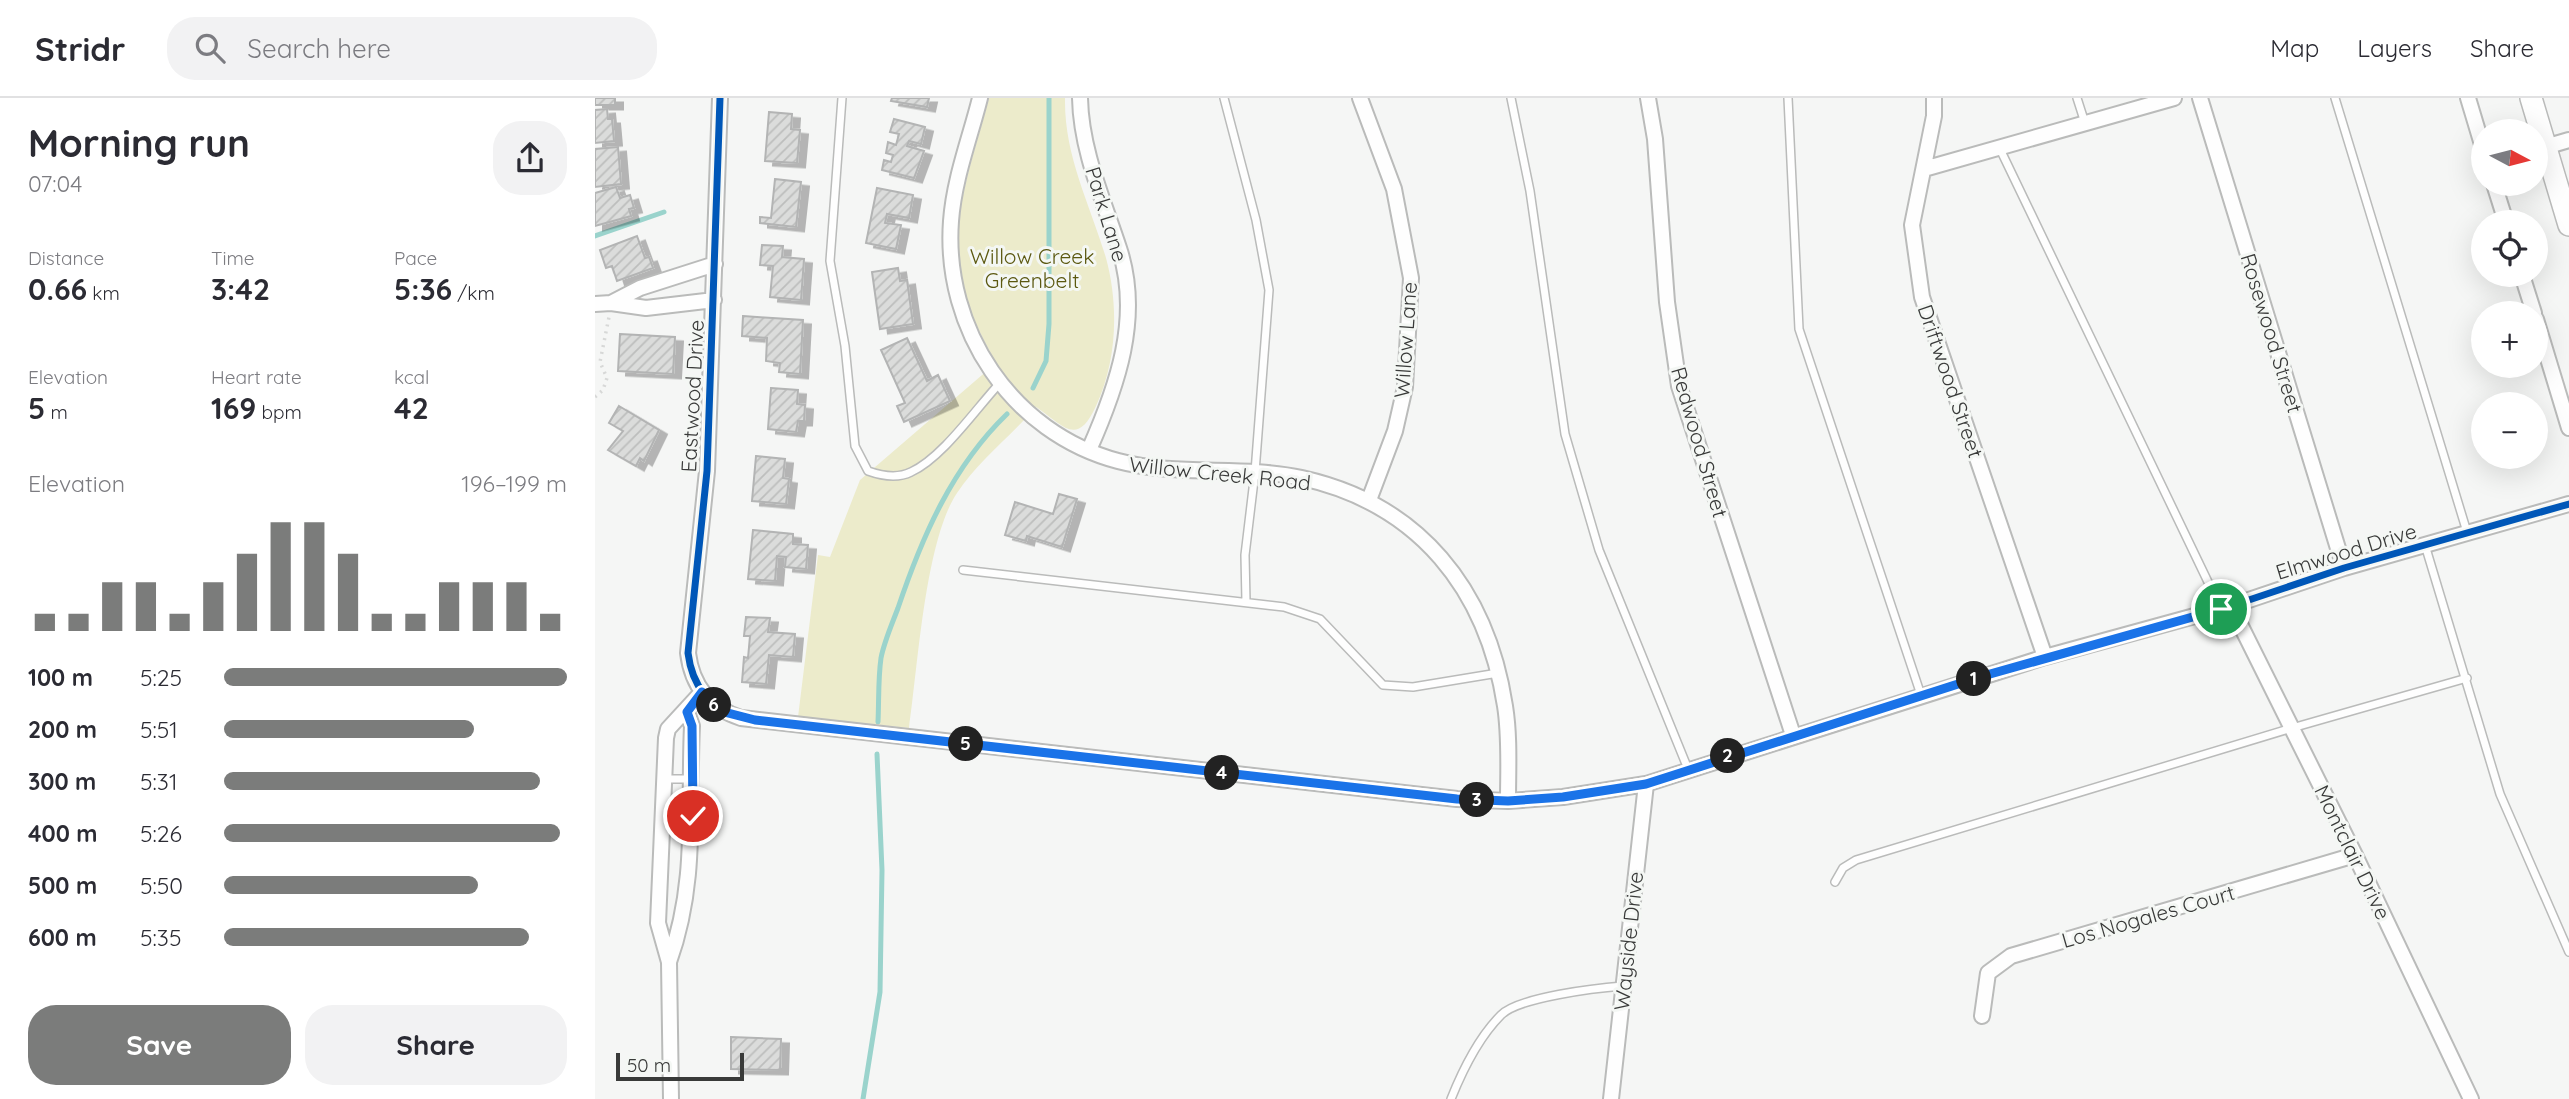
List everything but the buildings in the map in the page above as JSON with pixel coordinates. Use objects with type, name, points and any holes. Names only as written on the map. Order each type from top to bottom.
[{"type":"main road","points":[[2531,98],[2537,119]]},
{"type":"main road","points":[[2548,157],[2569,225]]},
{"type":"street","name":"Eastwood Drive","points":[[702,692],[692,673],[688,653],[707,471],[720,98]]},
{"type":"street","name":"Willow Creek Road","points":[[980,98],[960,171],[953,209],[952,261],[959,301],[973,342],[999,384],[1036,419],[1089,450],[1117,461],[1156,468],[1255,472],[1301,478],[1369,500],[1412,530],[1445,559],[1467,592],[1498,673],[1505,707],[1508,801]]},
{"type":"street","name":"Park Lane","points":[[1080,98],[1088,151],[1101,201],[1121,251],[1128,295],[1126,346],[1111,402],[1089,450]]},
{"type":"street","name":"Willow Lane","points":[[1360,98],[1394,189],[1411,278],[1405,387],[1395,431],[1369,500]]},
{"type":"street","name":"Redwood Street","points":[[1647,98],[1655,139],[1664,225],[1667,302],[1679,386],[1793,735]]},
{"type":"street","name":"Driftwood Street","points":[[1934,98],[1934,116],[1912,225],[1922,298],[2045,657]]},
{"type":"street","points":[[1924,169],[2174,98]]},
{"type":"street","name":"Rosewood Street","points":[[2200,98],[2344,568]]},
{"type":"street","points":[[2468,98],[2474,119]]},
{"type":"street","points":[[2548,146],[2569,140]]},
{"type":"street","points":[[604,303],[640,288],[715,264]]},
{"type":"street","points":[[604,303],[646,308],[714,300]]},
{"type":"street","points":[[2548,359],[2569,428]]},
{"type":"street","name":"Elmwood Drive","points":[[702,692],[728,713],[755,720],[1457,799],[1508,801],[1563,797],[1646,784],[1793,735],[2045,657],[2226,607],[2344,568],[2569,504]]},
{"type":"street","name":"Montclair Drive","points":[[2226,607],[2355,855],[2470,1099]]},
{"type":"street","points":[[671,1099],[669,962],[657,923],[664,779],[668,729],[687,712],[702,692]]},
{"type":"street","points":[[669,962],[681,930],[693,816],[692,726],[687,712]]},
{"type":"street","name":"Wayside Drive","points":[[1611,1099],[1646,784]]},
{"type":"street","name":"Los Nogales Court","points":[[1982,1016],[1988,973],[2011,956],[2355,855]]},
{"type":"lane","points":[[842,98],[830,261],[845,346],[855,446],[868,471],[886,477],[910,473],[932,457],[999,384]]},
{"type":"lane","points":[[1224,98],[1256,220],[1269,290],[1255,472],[1245,555],[1246,602]]},
{"type":"lane","points":[[1511,98],[1530,191],[1565,434],[1599,550],[1688,769]]},
{"type":"lane","points":[[1788,98],[1799,329],[1921,695]]},
{"type":"lane","points":[[2077,98],[2085,124]]},
{"type":"lane","points":[[2335,98],[2467,532]]},
{"type":"lane","points":[[2000,149],[2226,607]]},
{"type":"lane","points":[[2425,544],[2500,794],[2569,952]]},
{"type":"lane","points":[[963,570],[1284,607],[1320,619],[1383,685],[1413,687],[1498,673]]},
{"type":"lane","points":[[1835,882],[1843,868],[1856,860],[2291,728],[2467,678]]},
{"type":"lane","points":[[664,779],[693,779]]},
{"type":"lane","points":[[663,814],[693,816]]},
{"type":"lane","points":[[1451,1099],[1467,1060],[1503,1013],[1550,997],[1587,989],[1623,986]]},
{"type":"path","points":[[595,397],[603,390],[607,378],[600,362],[605,327],[610,320],[604,303]]},
{"type":"green space","name":"Willow Creek Greenbelt","points":[[989,98],[1065,98],[1073,160],[1106,258],[1113,295],[1112,352],[1103,389],[1089,419],[1076,430],[1062,426],[1036,407],[975,470],[957,493],[946,514],[930,572],[909,728],[798,717],[818,555],[830,557],[860,480],[996,363],[966,298],[957,257],[963,197]]},
{"type":"waterway","points":[[1033,388],[1046,361],[1049,324],[1049,98]]},
{"type":"waterway","points":[[595,236],[664,212]]},
{"type":"waterway","points":[[878,722],[882,652],[917,555],[955,480],[970,457],[1007,414]]},
{"type":"waterway","points":[[863,1099],[880,992],[882,870],[877,754]]},
{"type":"cycle path","points":[[720,98],[707,471],[688,653],[694,676],[704,694],[720,708],[741,718],[1457,799],[1508,801],[1563,797],[1646,784],[2045,657],[2231,606],[2344,568],[2569,504]]},
{"type":"route","points":[[693,816],[692,726],[687,712],[702,692],[717,708],[741,718],[755,720],[1457,799],[1508,801],[1563,797],[1646,784],[1793,735],[2045,657],[2221,609]]}]
